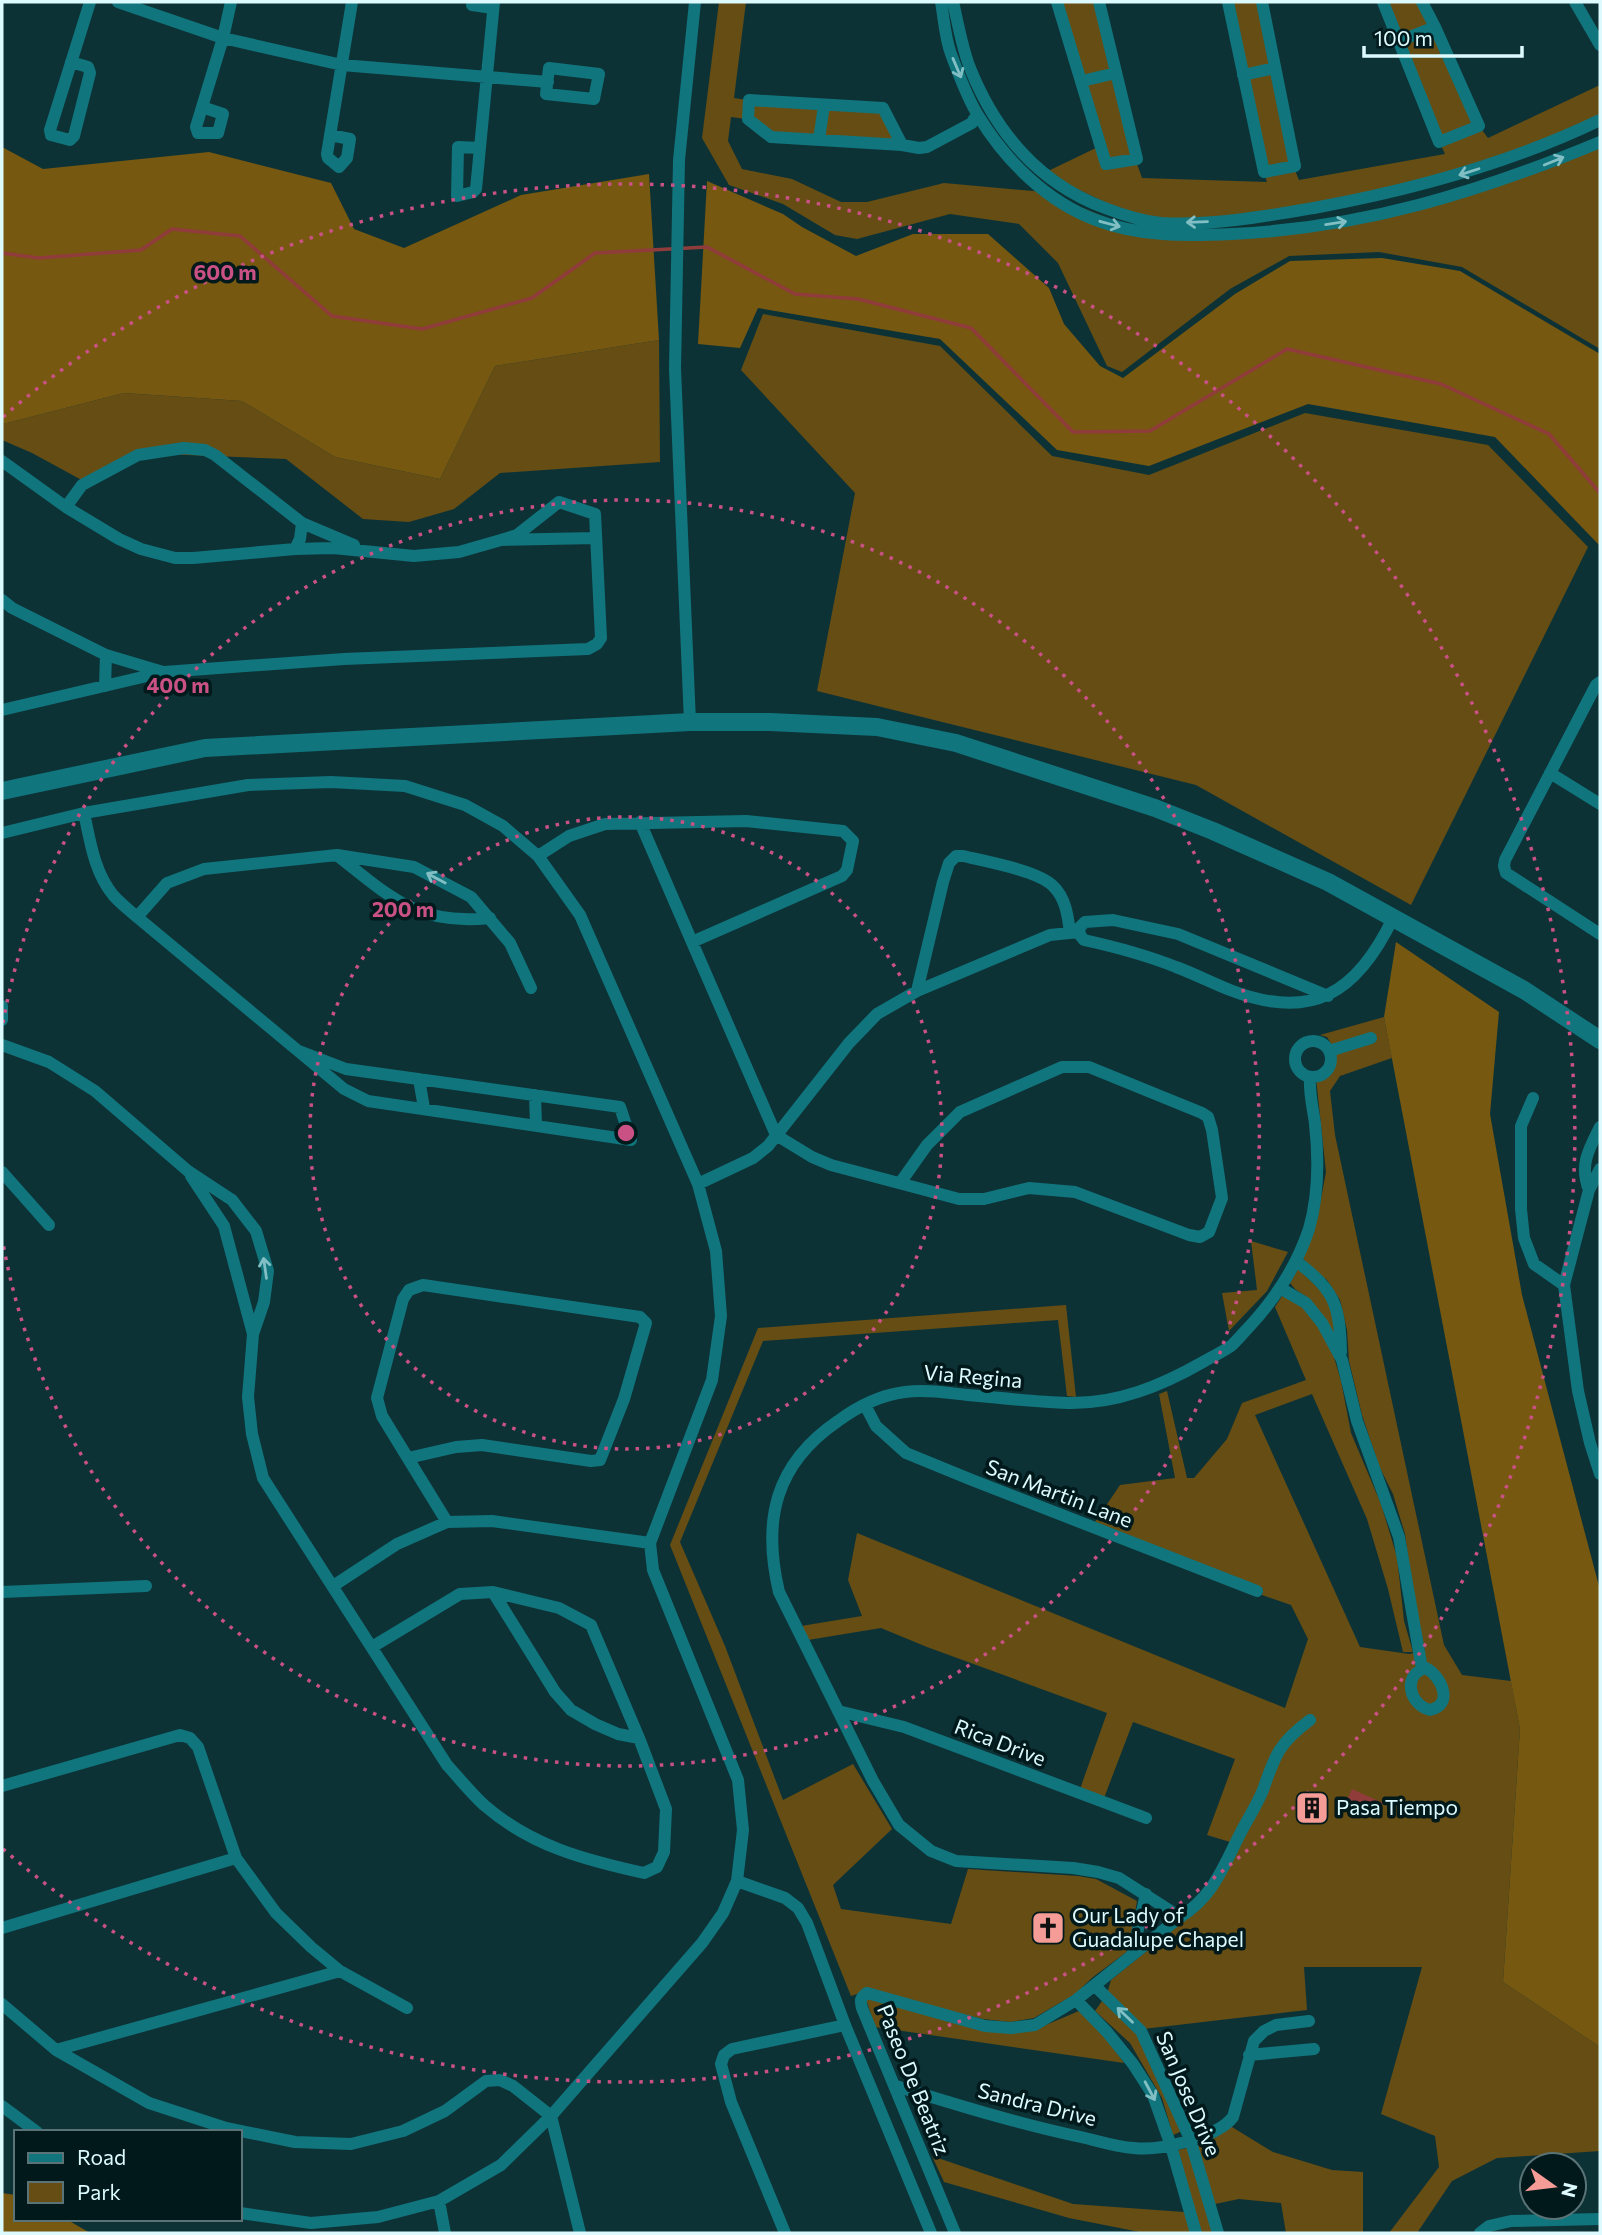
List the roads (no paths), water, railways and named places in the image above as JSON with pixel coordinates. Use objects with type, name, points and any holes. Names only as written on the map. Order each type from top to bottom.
[{"type":"street","points":[[71,62],[88,67],[90,73],[74,136],[70,140],[51,135],[50,130],[71,62],[90,2]]},
{"type":"street","points":[[118,2],[223,38],[342,65],[548,82]]},
{"type":"street","points":[[202,107],[232,2]]},
{"type":"street","points":[[330,135],[352,2]]},
{"type":"street","points":[[473,2],[472,5],[494,5],[480,148]]},
{"type":"street","points":[[690,722],[675,369],[679,160],[695,2]]},
{"type":"street","points":[[941,2],[950,52],[981,115],[1021,172],[1045,192],[1095,220],[1154,234],[1185,236],[1233,227],[1362,200],[1469,173],[1572,134],[1600,120]]},
{"type":"street","points":[[953,2],[981,115]]},
{"type":"street","points":[[1057,2],[1106,164],[1137,159],[1099,2]]},
{"type":"street","points":[[1228,2],[1264,172],[1295,166],[1262,2]]},
{"type":"street","points":[[1383,2],[1439,142],[1479,126],[1422,2]]},
{"type":"street","points":[[1575,2],[1600,45]]},
{"type":"street","points":[[1399,41],[1435,27]]},
{"type":"street","points":[[1243,75],[1275,68]]},
{"type":"street","points":[[1082,81],[1116,73]]},
{"type":"street","points":[[902,145],[883,108],[749,100],[748,119],[771,137],[919,148],[969,117],[981,115]]},
{"type":"street","points":[[819,140],[824,105]]},
{"type":"street","points":[[1233,227],[1311,227],[1365,219],[1490,186],[1600,142]]},
{"type":"street","points":[[66,506],[82,485],[138,455],[184,448],[205,450],[302,523],[370,551]]},
{"type":"street","points":[[2,461],[119,539],[141,549],[175,558],[333,548],[414,556],[459,552],[517,535],[559,502],[595,514],[601,638],[597,644],[587,649],[344,659],[164,672],[2,710]]},
{"type":"street","points":[[295,549],[302,523]]},
{"type":"street","points":[[500,540],[596,538]]},
{"type":"street","points":[[2,600],[12,608],[106,655],[164,672]]},
{"type":"street","points":[[105,686],[106,655]]},
{"type":"street","points":[[1600,682],[1550,773],[1504,866],[1506,873],[1600,933]]},
{"type":"street","points":[[2,791],[205,748],[690,722],[770,722],[877,727],[956,743],[1155,808],[1213,831],[1328,882],[1524,990],[1600,1040]]},
{"type":"street","points":[[1550,773],[1600,804]]},
{"type":"street","points":[[2,833],[84,813],[248,785],[331,782],[405,786],[465,805],[503,826],[538,856],[580,915],[698,1184],[716,1251],[721,1316],[712,1380],[650,1543],[653,1570],[738,1780],[743,1830],[737,1881],[723,1913],[702,1943],[551,2116],[501,2165],[439,2201],[378,2217],[312,2228],[242,2213]]},
{"type":"street","points":[[84,813],[102,879],[113,896],[344,1089],[368,1101],[631,1140],[620,1107],[346,1069],[299,1051]]},
{"type":"street","points":[[538,856],[569,836],[605,824],[640,822],[746,821],[844,831],[853,841],[847,870],[842,876],[692,942]]},
{"type":"street","points":[[640,822],[776,1135],[831,1165],[959,1199],[984,1199],[1029,1188],[1076,1192],[1200,1237],[1209,1233],[1222,1198],[1208,1117],[1089,1067],[1077,1065],[1062,1067],[960,1112],[927,1145],[900,1183]]},
{"type":"street","points":[[137,917],[167,883],[204,869],[337,855],[414,867],[471,897],[510,943],[531,988]]},
{"type":"street","points":[[337,855],[388,897],[416,911],[470,920],[490,918]]},
{"type":"street","points":[[917,991],[943,882],[949,863],[956,856],[1010,868],[1052,884],[1060,894],[1074,932],[1084,940],[1128,949],[1232,991],[1274,1003],[1307,1002],[1328,996],[1362,970],[1393,918]]},
{"type":"street","points":[[698,1184],[753,1158],[768,1146],[849,1043],[877,1014],[917,991],[1050,935],[1074,932],[1085,922],[1113,920],[1178,934],[1328,996]]},
{"type":"street","points":[[2,1006],[2,1020]]},
{"type":"street","points":[[1329,1051],[1371,1038]]},
{"type":"street","points":[[1315,1041],[1326,1046],[1329,1051],[1331,1062],[1326,1072],[1316,1077],[1310,1077],[1297,1066],[1295,1060],[1299,1048],[1309,1042],[1315,1041]]},
{"type":"street","points":[[2,1045],[49,1062],[94,1090],[188,1171],[232,1200],[256,1231],[268,1271],[264,1301],[253,1334],[248,1397],[252,1434],[263,1478],[447,1765],[485,1805],[523,1833],[557,1850],[601,1864],[644,1873],[657,1867],[664,1852],[666,1809],[591,1625],[559,1608],[493,1592],[460,1594],[372,1647]]},
{"type":"street","name":"Via Regina","points":[[1181,1917],[1119,1878],[1073,1867],[956,1861],[931,1851],[899,1825],[873,1781],[779,1592],[772,1559],[772,1519],[781,1487],[806,1446],[835,1422],[886,1396],[929,1391],[1036,1402],[1104,1401],[1143,1391],[1176,1377],[1232,1345],[1280,1288],[1296,1261],[1308,1230],[1317,1182],[1317,1147],[1309,1097],[1310,1077]]},
{"type":"street","points":[[419,1079],[424,1108]]},
{"type":"street","points":[[535,1095],[536,1125]]},
{"type":"street","points":[[1533,1098],[1521,1126],[1521,1209],[1524,1238],[1534,1264],[1564,1285]]},
{"type":"street","points":[[1589,1190],[1584,1178],[1584,1166],[1600,1127]]},
{"type":"street","points":[[1600,1169],[1589,1190],[1564,1285],[1578,1391],[1600,1474]]},
{"type":"street","points":[[188,1171],[224,1226],[253,1334]]},
{"type":"street","points":[[2,1172],[49,1225]]},
{"type":"street","points":[[1296,1261],[1321,1280],[1331,1295],[1340,1326],[1342,1360],[1357,1421],[1399,1537],[1422,1669]]},
{"type":"street","points":[[408,1458],[456,1447],[482,1445],[591,1461],[600,1460],[624,1399],[646,1323],[640,1317],[423,1285],[409,1290],[403,1300],[377,1398],[382,1416],[447,1522]]},
{"type":"street","points":[[1280,1288],[1306,1303],[1322,1323],[1342,1360]]},
{"type":"street","name":"San Martin Lane","points":[[865,1405],[876,1426],[906,1452],[1046,1510],[1257,1591]]},
{"type":"street","points":[[333,1586],[397,1544],[447,1522],[492,1521],[650,1543]]},
{"type":"street","points":[[2,1592],[146,1586]]},
{"type":"street","points":[[493,1592],[555,1692],[571,1710],[618,1734],[639,1738]]},
{"type":"street","name":"Rica Drive","points":[[838,1711],[904,1727],[1146,1818]]},
{"type":"street","points":[[1076,2000],[1197,1907],[1215,1883],[1262,1791],[1272,1761],[1294,1731],[1310,1720]]},
{"type":"street","points":[[2,1786],[180,1735],[190,1738],[198,1747],[236,1858],[276,1913],[341,1971],[407,2008]]},
{"type":"street","points":[[2,1928],[236,1858]]},
{"type":"street","points":[[737,1881],[785,1898],[798,1908],[807,1923],[845,2025],[932,2233]]},
{"type":"street","points":[[1132,1955],[1146,1894]]},
{"type":"street","points":[[56,2050],[341,1971]]},
{"type":"street","name":"San Jose Drive","points":[[1095,1986],[1142,2031],[1191,2139],[1218,2233]]},
{"type":"street","name":"Paseo De Beatriz","points":[[955,2233],[860,2001],[861,1997],[867,1993],[985,2026],[1011,2028],[1035,2025],[1076,2000]]},
{"type":"street","name":"San Jose Drive","points":[[1076,2000],[1133,2064],[1153,2095],[1196,2233]]},
{"type":"street","points":[[2,2004],[56,2050],[149,2103],[231,2130]]},
{"type":"street","points":[[1309,2021],[1276,2025],[1264,2031],[1254,2041],[1250,2055],[1314,2049]]},
{"type":"street","points":[[785,2233],[731,2102],[721,2064],[724,2054],[732,2049],[845,2025]]},
{"type":"street","name":"Sandra Drive","points":[[896,2086],[1029,2126],[1135,2149],[1171,2146],[1208,2134],[1229,2123],[1250,2055]]},
{"type":"street","points":[[242,2132],[295,2142],[351,2144],[403,2131],[445,2111],[486,2081],[500,2080],[513,2086],[551,2116],[580,2233]]},
{"type":"street","points":[[2,2106],[34,2130]]},
{"type":"street","points":[[439,2201],[445,2233]]},
{"type":"street","points":[[1480,2233],[1489,2226],[1511,2221],[1600,2219]]},
{"type":"waterway","points":[[2,253],[39,258],[141,250],[172,229],[240,236],[332,316],[422,329],[532,298],[595,253],[707,247],[795,294],[858,299],[971,328],[1073,432],[1150,431],[1287,349],[1441,384],[1549,434],[1600,493]]},
{"type":"place","name":"Pasa Tiempo","points":[[1312,1808]]},
{"type":"place","name":"Our Lady of Guadalupe Chapel","points":[[1048,1928]]}]
